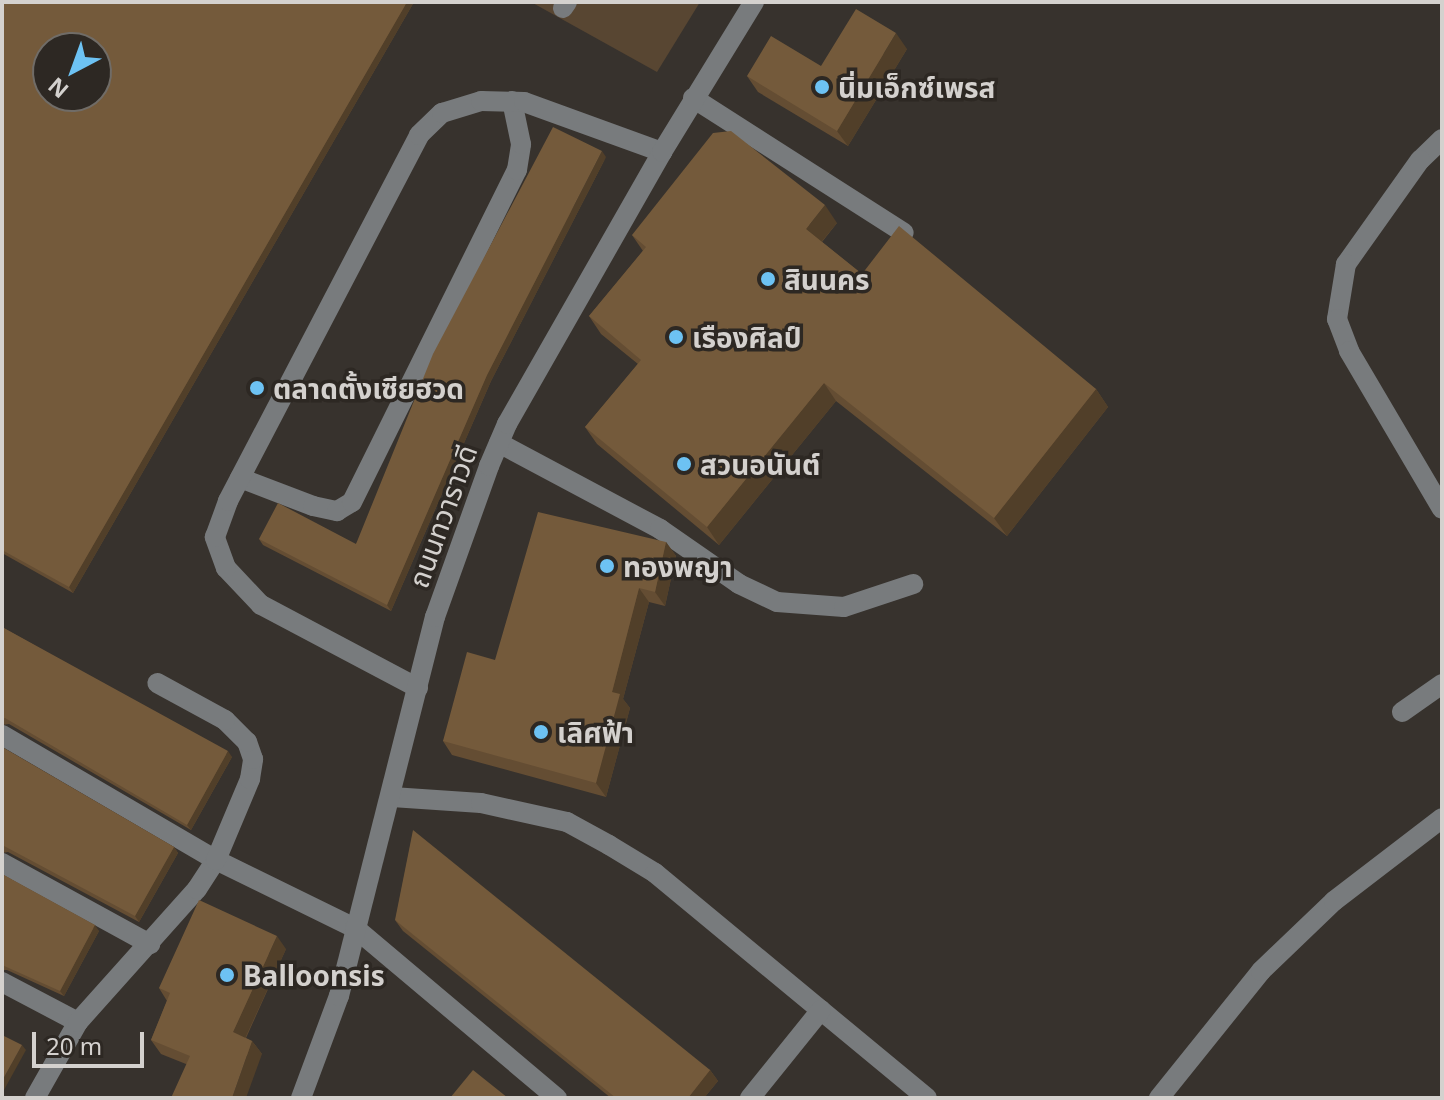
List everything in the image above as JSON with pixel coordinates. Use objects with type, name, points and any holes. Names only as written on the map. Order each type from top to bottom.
[{"type":"street","name":"ถนนทวาราวดี","points":[[301,1098],[323,1046],[464,528],[499,443],[693,98],[754,2]]},
{"type":"street","points":[[693,98],[904,233]]},
{"type":"street","points":[[418,688],[261,605],[226,568],[215,537],[240,478],[419,135],[442,113],[481,101],[512,101],[662,152]]},
{"type":"street","points":[[240,478],[313,506],[337,511],[352,502],[517,170],[521,144],[512,101]]},
{"type":"street","points":[[1442,139],[1420,160],[1346,264],[1337,319],[1349,351],[1442,509]]},
{"type":"street","points":[[499,443],[660,529],[739,584],[777,602],[844,607],[913,584]]},
{"type":"street","points":[[35,1098],[78,1022],[150,944],[216,860],[250,779],[250,750],[225,720],[157,683]]},
{"type":"street","points":[[1402,712],[1442,684]]},
{"type":"street","points":[[2,735],[216,860],[355,928],[557,1098]]},
{"type":"street","points":[[392,797],[481,803],[567,822],[655,873],[927,1098]]},
{"type":"street","points":[[1159,1098],[1261,971],[1345,892],[1442,818]]},
{"type":"street","points":[[2,863],[150,944]]},
{"type":"street","points":[[2,982],[78,1022]]},
{"type":"street","points":[[750,1098],[821,1010]]},
{"type":"shaded area","points":[[531,2],[700,2],[657,72]]},
{"type":"building","points":[[2,2],[407,2],[69,587],[2,550]]},
{"type":"building","name":"นิ่มเอ็กซ์เพรส","points":[[856,9],[896,33],[837,131],[747,76],[771,36],[821,66]]},
{"type":"building","points":[[553,127],[602,151],[487,375],[387,605],[259,539],[278,503],[356,544],[433,354]]},
{"type":"building","points":[[731,131],[825,205],[806,229],[862,274],[899,226],[1096,389],[994,518],[824,383],[707,527],[585,427],[641,360],[589,316],[646,247],[632,235],[713,133]]},
{"type":"building","points":[[538,512],[666,542],[655,592],[639,588],[612,692],[620,694],[596,783],[443,741],[467,652],[495,660]]},
{"type":"building","points":[[2,627],[228,751],[187,825],[2,719]]},
{"type":"building","points":[[2,747],[174,847],[135,916],[2,847]]},
{"type":"building","points":[[413,830],[710,1070],[688,1098],[616,1098],[395,920]]},
{"type":"building","points":[[2,874],[95,925],[60,991],[2,965]]},
{"type":"building","points":[[199,900],[277,936],[233,1032],[252,1041],[232,1098],[171,1098],[190,1056],[151,1040],[170,993],[159,988]]},
{"type":"building","points":[[2,1035],[22,1045],[2,1081]]},
{"type":"building","points":[[473,1070],[508,1098],[450,1098]]},
{"type":"place","name":"นิ่มเอ็กซ์เพรส","points":[[822,87]]},
{"type":"place","name":"สินนคร","points":[[768,279]]},
{"type":"place","name":"เรืองศิลป์","points":[[676,337]]},
{"type":"place","name":"ตลาดตั้งเซียฮวด","points":[[257,388]]},
{"type":"place","name":"สวนอนันต์","points":[[684,464]]},
{"type":"place","name":"ทองพญา","points":[[607,566]]},
{"type":"place","name":"เลิศฟ้า","points":[[541,732]]},
{"type":"place","name":"Balloonsis","points":[[227,975]]}]
